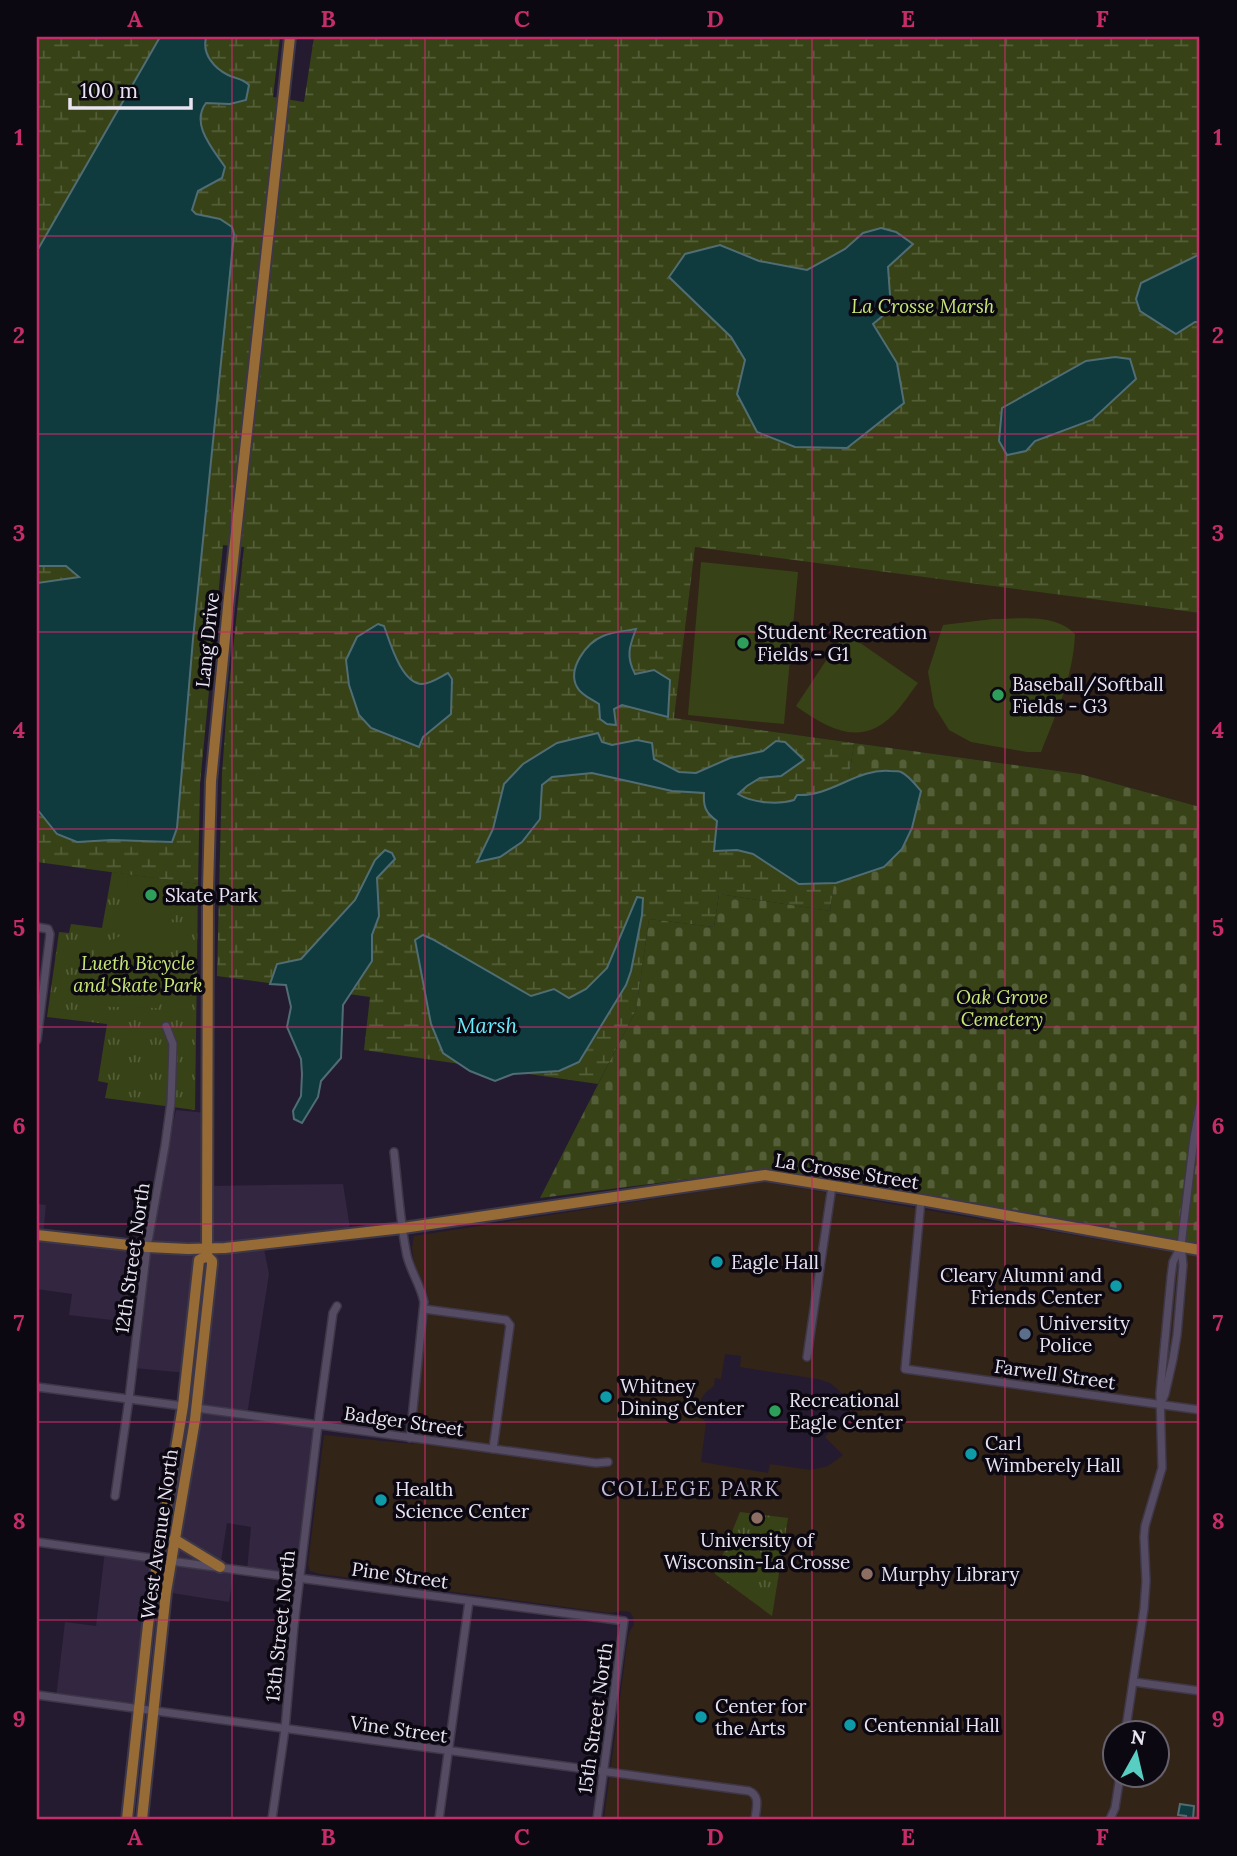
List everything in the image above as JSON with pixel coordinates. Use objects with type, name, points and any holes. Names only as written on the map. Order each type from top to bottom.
[{"type":"main road","name":"Lang Drive","points":[[207,1252],[211,781],[290,37]]},
{"type":"main road","name":"La Crosse Street","points":[[37,1236],[207,1252],[403,1228],[765,1175],[1200,1250]]},
{"type":"main road","name":"West Avenue North","points":[[127,1819],[148,1625],[183,1406],[199,1260],[207,1252],[212,1264],[196,1408],[170,1561],[142,1819]]},
{"type":"main road","points":[[174,1539],[220,1567]]},
{"type":"street","points":[[37,927],[50,931],[37,1040]]},
{"type":"street","name":"12th Street North","points":[[115,1496],[147,1247],[171,1102],[173,1044],[166,1026]]},
{"type":"street","points":[[1161,1404],[1177,1335],[1183,1265],[1181,1246],[1200,1105]]},
{"type":"street","points":[[394,1152],[409,1264],[422,1292],[424,1309],[410,1438]]},
{"type":"street","points":[[807,1357],[832,1186]]},
{"type":"street","name":"Farwell Street","points":[[921,1200],[905,1369],[1200,1410]]},
{"type":"street","points":[[1127,1720],[1145,1599],[1145,1526],[1162,1468],[1160,1393],[1171,1277],[1181,1246]]},
{"type":"street","points":[[318,1425],[333,1313],[337,1306]]},
{"type":"street","points":[[424,1309],[509,1321],[493,1449]]},
{"type":"street","points":[[37,1387],[183,1406]]},
{"type":"street","name":"Badger Street","points":[[196,1408],[596,1463],[608,1462]]},
{"type":"street","name":"13th Street North","points":[[272,1819],[285,1729],[294,1626],[318,1425]]},
{"type":"street","points":[[37,1542],[158,1559]]},
{"type":"street","name":"Pine Street","points":[[170,1561],[624,1621]]},
{"type":"street","points":[[439,1819],[469,1601]]},
{"type":"street","name":"15th Street North","points":[[597,1819],[624,1621]]},
{"type":"street","points":[[1134,1682],[1200,1691]]},
{"type":"street","name":"Vine Street","points":[[37,1695],[749,1791],[756,1796],[755,1819]]},
{"type":"street","points":[[1110,1819],[1118,1790]]},
{"type":"shaded area","points":[[695,546],[1200,613],[1200,807],[1080,774],[674,718]]},
{"type":"shaded area","points":[[176,1110],[207,1113],[208,1186],[343,1184],[351,1234],[263,1244],[269,1274],[247,1415],[318,1425],[300,1577],[247,1571],[251,1527],[227,1523],[220,1567],[234,1570],[229,1602],[166,1592],[198,1375],[198,1341],[188,1373],[133,1368],[138,1323],[69,1315],[72,1294],[37,1289],[37,1204],[46,1205],[43,1236],[147,1247]]},
{"type":"shaded area","name":"University of Wisconsin-La Crosse","points":[[764,1182],[1200,1257],[1200,1819],[604,1819],[628,1637],[634,1625],[630,1612],[610,1613],[310,1571],[308,1564],[324,1435],[413,1444],[429,1300],[414,1262],[414,1236]],"holes":[[[725,1354],[741,1356],[740,1367],[818,1379],[830,1383],[841,1392],[849,1406],[849,1427],[832,1424],[831,1431],[825,1437],[843,1455],[828,1466],[811,1470],[770,1464],[768,1473],[701,1462],[706,1423],[700,1415],[701,1399],[714,1386],[715,1378],[721,1379]]]},
{"type":"shaded area","points":[[105,1551],[158,1559],[140,1709],[56,1698],[65,1622],[96,1626]]},
{"type":"green space","name":"La Crosse Marsh","points":[[37,37],[280,37],[273,97],[304,102],[314,37],[1200,37],[1200,613],[695,547],[674,718],[854,743],[830,911],[719,894],[714,927],[649,919],[636,1010],[598,1084],[364,1050],[370,997],[217,976],[222,774],[244,547],[223,545],[200,784],[198,884],[37,862]]},
{"type":"green space","name":"Student Recreation Fields - G1","points":[[701,562],[798,572],[784,724],[688,715]]},
{"type":"green space","name":"Baseball/Softball Fields - G3","points":[[993,619],[1047,620],[1067,627],[1075,634],[1068,680],[1041,752],[971,742],[949,730],[934,706],[928,672],[943,625]]},
{"type":"green space","points":[[853,638],[918,683],[882,724],[857,732],[832,728],[796,706],[839,641]]},
{"type":"green space","name":"Oak Grove Cemetery","points":[[854,743],[1080,774],[1200,807],[1200,1242],[1186,1242],[767,1169],[540,1198],[636,1010],[649,919],[714,927],[719,894],[830,911]]},
{"type":"green space","name":"Lueth Bicycle and Skate Park","points":[[112,872],[198,884],[195,1110],[105,1098],[108,1083],[98,1081],[107,1024],[47,1017],[59,932],[69,933],[71,924],[102,928]]},
{"type":"green space","name":"Skate Park","points":[[129,875],[178,881],[175,919],[169,920],[167,926],[143,926],[142,922],[123,923],[122,918],[126,911],[122,908]]},
{"type":"green space","points":[[142,929],[168,930],[158,1008],[79,1006],[80,978],[90,960],[113,940]]},
{"type":"green space","points":[[740,1512],[788,1518],[772,1616],[715,1574]]},
{"type":"water","points":[[160,37],[212,37],[206,38],[205,44],[210,60],[223,72],[249,85],[246,100],[230,104],[206,103],[202,111],[205,136],[225,167],[222,178],[198,191],[192,210],[196,214],[220,219],[232,227],[234,234],[193,639],[177,828],[172,842],[77,842],[57,834],[37,809],[37,583],[79,577],[66,566],[37,566],[37,251]]},
{"type":"water","points":[[881,228],[896,232],[913,244],[888,267],[891,309],[873,324],[897,363],[904,403],[847,448],[795,447],[757,432],[737,394],[745,360],[731,337],[669,277],[685,254],[720,245],[759,261],[807,270],[845,249],[863,233]]},
{"type":"water","points":[[1200,254],[1200,322],[1195,322],[1176,334],[1140,311],[1136,299],[1141,283]]},
{"type":"water","points":[[1115,357],[1130,359],[1136,379],[1092,420],[1035,441],[1026,451],[1007,455],[999,441],[1002,408],[1086,361]]},
{"type":"water","points":[[378,624],[384,626],[397,661],[408,677],[422,684],[448,673],[452,679],[451,714],[423,737],[419,747],[371,728],[359,715],[349,685],[346,660],[357,637]]},
{"type":"water","points":[[636,629],[630,652],[632,668],[635,674],[654,670],[670,680],[668,717],[622,705],[614,709],[616,725],[607,724],[600,719],[599,704],[577,687],[574,672],[576,665],[585,650],[597,639]]},
{"type":"water","points":[[598,733],[602,742],[612,745],[637,740],[652,743],[654,759],[679,772],[696,773],[730,758],[763,751],[776,741],[785,742],[804,760],[781,776],[760,778],[738,794],[758,801],[794,800],[797,795],[821,792],[878,771],[900,772],[921,791],[912,828],[902,849],[884,867],[836,883],[799,884],[753,854],[737,850],[714,851],[717,821],[706,809],[704,793],[672,791],[592,773],[552,777],[542,785],[540,819],[522,842],[500,857],[477,862],[493,829],[504,784],[523,764],[557,743]]},
{"type":"water","points":[[385,850],[392,853],[395,859],[377,878],[379,916],[372,935],[372,961],[343,1005],[341,1058],[321,1081],[318,1097],[302,1123],[294,1119],[293,1111],[301,1096],[302,1074],[301,1059],[287,1027],[291,1007],[286,985],[270,984],[277,964],[301,959],[355,900],[375,860]]},
{"type":"water","name":"Marsh","points":[[637,897],[643,898],[642,915],[631,971],[626,985],[579,1062],[559,1071],[513,1074],[495,1081],[470,1071],[443,1053],[431,1024],[415,940],[423,935],[432,939],[531,996],[554,989],[569,998],[586,989],[607,968]]},
{"type":"water","points":[[1180,1804],[1194,1806],[1193,1819],[1178,1815]]},
{"type":"place","name":"Student Recreation Fields - G1","points":[[743,643]]},
{"type":"place","name":"Baseball/Softball Fields - G3","points":[[998,695]]},
{"type":"place","name":"Skate Park","points":[[151,895]]},
{"type":"place","name":"Eagle Hall","points":[[717,1262]]},
{"type":"place","name":"Cleary Alumni and Friends Center","points":[[1116,1286]]},
{"type":"place","name":"University Police","points":[[1025,1334]]},
{"type":"place","name":"Whitney Dining Center","points":[[606,1397]]},
{"type":"place","name":"Recreational Eagle Center","points":[[775,1411]]},
{"type":"place","name":"Carl Wimberely Hall","points":[[971,1454]]},
{"type":"place","name":"Health Science Center","points":[[381,1500]]},
{"type":"place","name":"University of Wisconsin-La Crosse","points":[[757,1518]]},
{"type":"place","name":"Murphy Library","points":[[867,1574]]},
{"type":"place","name":"Center for the Arts","points":[[701,1717]]},
{"type":"place","name":"Centennial Hall","points":[[850,1725]]},
{"type":"district","name":"COLLEGE PARK","points":[[691,1489]]}]
